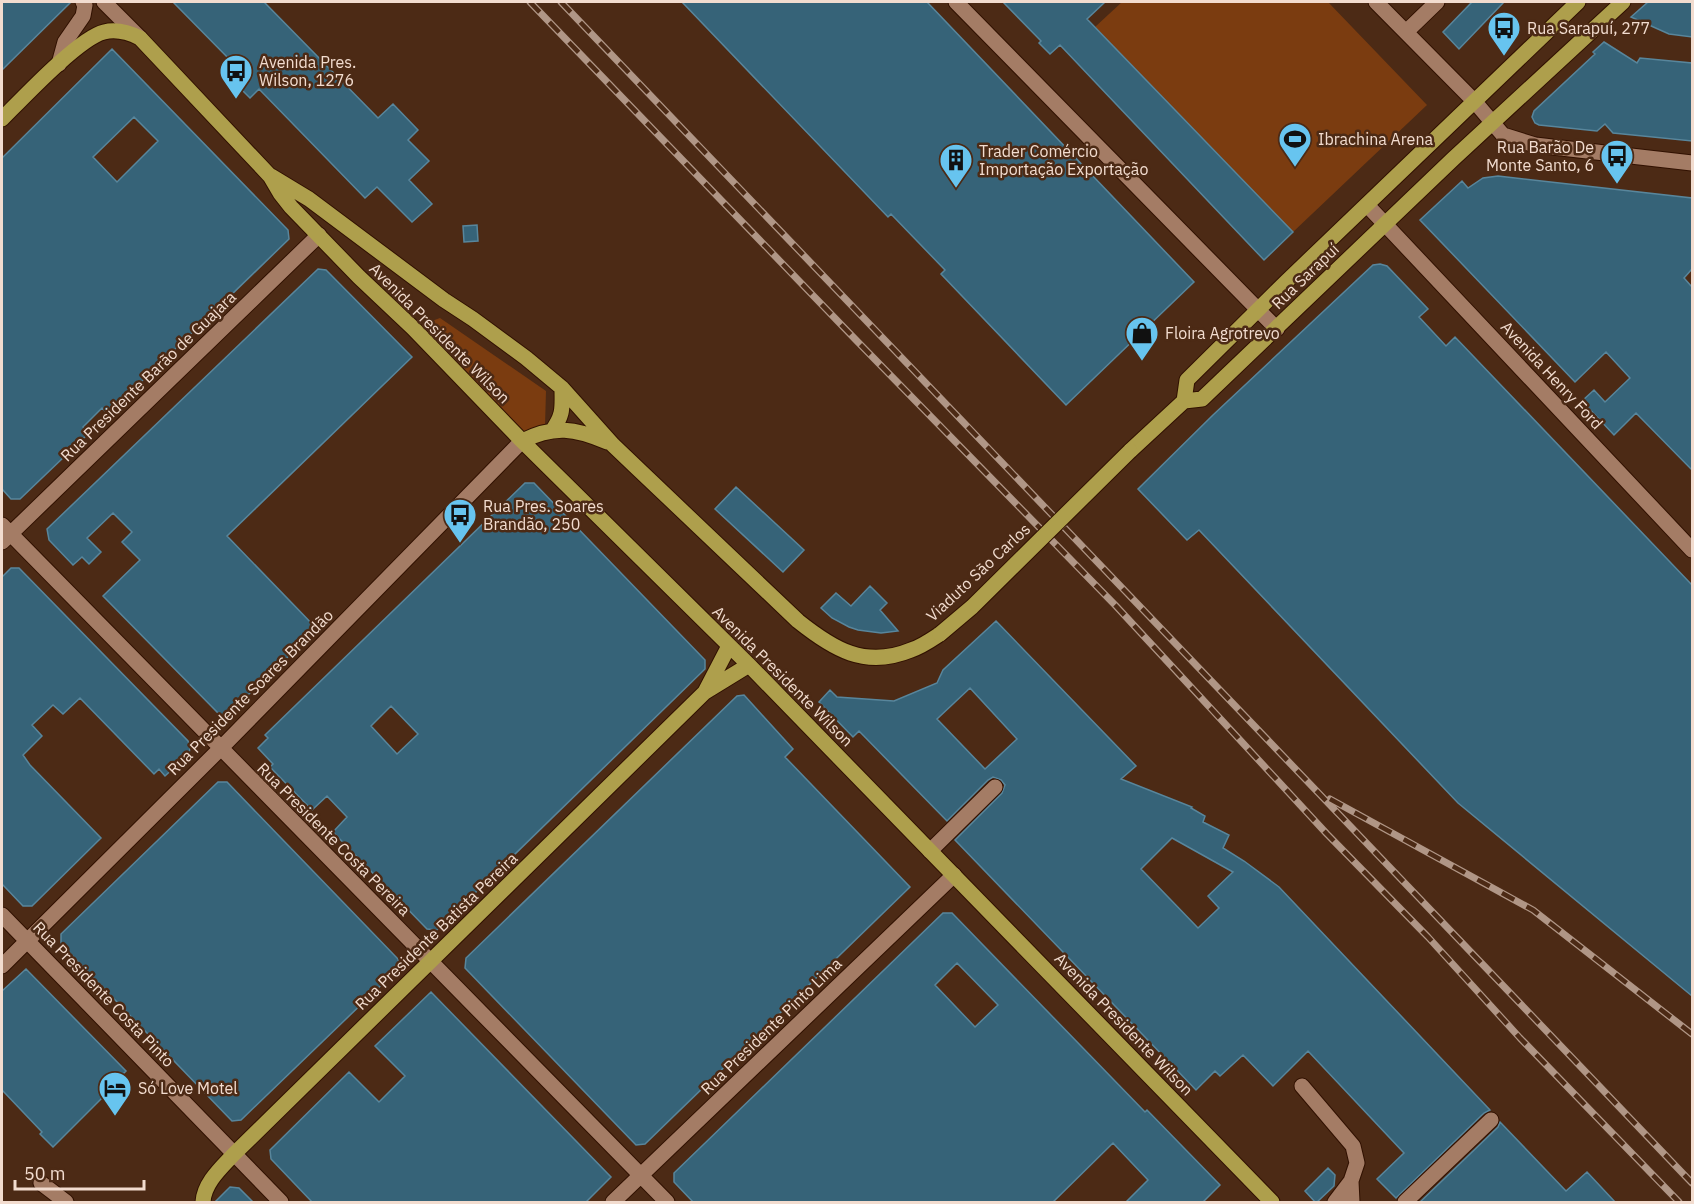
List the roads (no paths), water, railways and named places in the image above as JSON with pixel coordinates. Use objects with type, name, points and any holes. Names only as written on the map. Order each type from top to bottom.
[{"type":"main road","name":"Rua Sarapuí","points":[[1578,2],[1187,380],[1184,401],[1202,399],[1492,123],[1623,2]]},
{"type":"main road","points":[[2,119],[84,42],[105,32],[129,33],[141,38]]},
{"type":"main road","name":"Avenida Presidente Wilson","points":[[141,38],[270,176],[291,207],[359,277],[415,330],[522,441],[749,665],[1272,1203]]},
{"type":"main road","name":"Avenida Presidente Wilson","points":[[270,176],[309,199],[526,358],[562,388],[613,445]]},
{"type":"main road","points":[[552,431],[560,420],[562,388]]},
{"type":"main road","name":"Viaduto São Carlos","points":[[613,445],[798,621],[821,639],[850,654],[877,659],[912,650],[940,634],[972,607],[1184,401]]},
{"type":"main road","points":[[522,441],[552,431],[572,431],[584,433],[613,445]]},
{"type":"main road","name":"Rua Presidente Batista Pereira","points":[[705,692],[729,646]]},
{"type":"main road","name":"Rua Presidente Batista Pereira","points":[[203,1203],[203,1196],[211,1180],[234,1154],[705,692],[749,665]]},
{"type":"street","points":[[59,64],[65,42],[83,16],[85,4],[83,2]]},
{"type":"street","name":"Avenida Presidente Wilson","points":[[104,2],[141,38]]},
{"type":"street","points":[[957,2],[1277,329]]},
{"type":"street","points":[[1376,2],[1475,102],[1503,135],[1535,145],[1692,163]]},
{"type":"street","points":[[1406,32],[1437,2]]},
{"type":"street","name":"Avenida Henry Ford","points":[[1367,205],[1692,550]]},
{"type":"street","name":"Rua Presidente Barão de Guajara","points":[[4,534],[319,235]]},
{"type":"street","name":"Rua Presidente Soares Brandão","points":[[2,966],[220,749],[522,441]]},
{"type":"street","name":"Rua Presidente Costa Pereira","points":[[4,534],[220,749],[667,1203]]},
{"type":"street","points":[[930,851],[995,787]]},
{"type":"street","name":"Rua Presidente Pinto Lima","points":[[613,1203],[954,875]]},
{"type":"street","name":"Rua Presidente Costa Pinto","points":[[2,915],[280,1203]]},
{"type":"street","points":[[1302,1086],[1353,1146],[1357,1163],[1351,1181],[1335,1203]]},
{"type":"street","points":[[1405,1203],[1491,1120]]},
{"type":"street","points":[[1351,1181],[1352,1203]]},
{"type":"street","points":[[41,1183],[66,1203]]},
{"type":"railway","points":[[530,2],[1116,606],[1327,834],[1679,1202]]},
{"type":"railway","points":[[561,2],[1692,1183]]},
{"type":"railway","points":[[1330,799],[1533,910],[1692,1034]]},
{"type":"place","name":"Rua Sarapuí, 277","points":[[1504,57]]},
{"type":"place","name":"Avenida Pres. Wilson, 1276","points":[[236,100]]},
{"type":"place","name":"Ibrachina Arena","points":[[1295,168]]},
{"type":"place","name":"Rua Barão De Monte Santo, 6","points":[[1617,185]]},
{"type":"place","name":"Trader Comércio Importação Exportação","points":[[956,189]]},
{"type":"place","name":"Floira Agrotrevo","points":[[1142,362]]},
{"type":"place","name":"Rua Pres. Soares Brandão, 250","points":[[460,544]]},
{"type":"place","name":"Só Love Motel","points":[[115,1117]]}]
